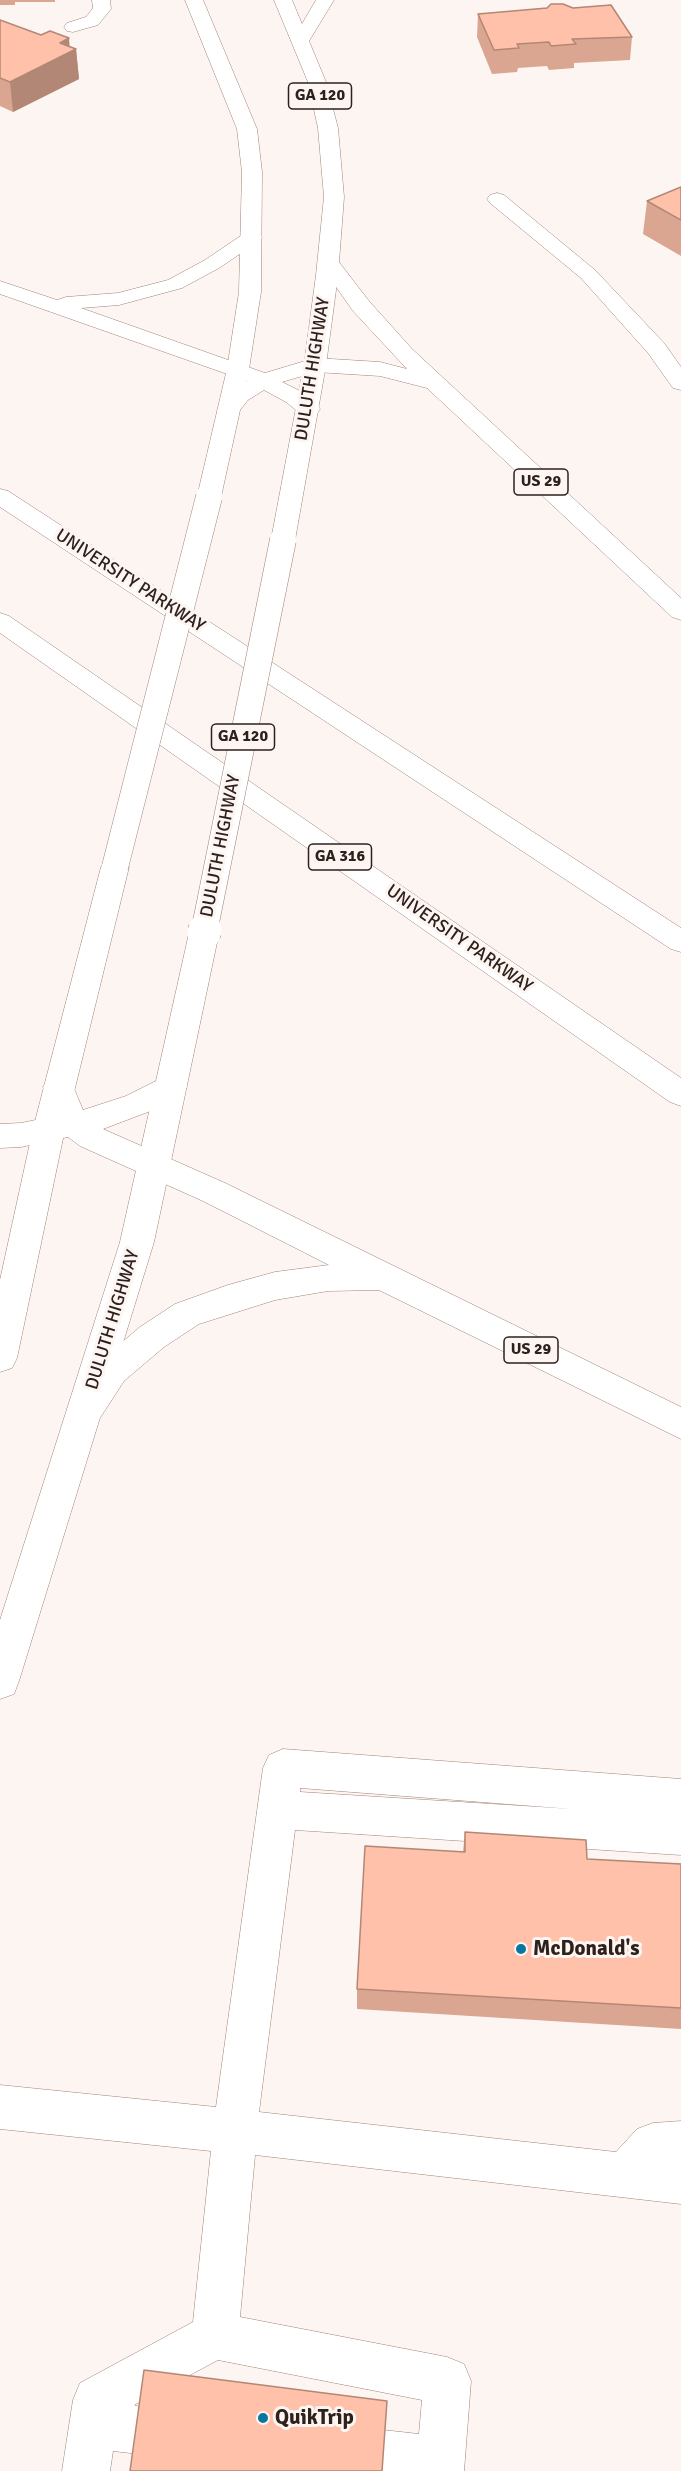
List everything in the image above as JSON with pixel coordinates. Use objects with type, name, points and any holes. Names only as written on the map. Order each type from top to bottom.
[{"type":"main road","points":[[73,27],[92,21],[102,9],[101,0]]},
{"type":"main road","points":[[0,1358],[62,1127],[59,1087],[208,497],[237,369],[250,292],[252,172],[247,129],[194,0]]},
{"type":"main road","name":"DULUTH HIGHWAY","points":[[0,1681],[137,1242],[204,933],[309,409],[334,197],[328,128],[317,82],[283,0]]},
{"type":"main road","points":[[301,40],[325,0]]},
{"type":"main road","points":[[497,199],[588,274],[656,348],[681,383]]},
{"type":"main road","points":[[46,303],[119,300],[145,294],[175,284],[197,273],[252,237]]},
{"type":"main road","name":"US 29","points":[[328,261],[383,332],[681,612]]},
{"type":"main road","points":[[0,287],[237,369],[264,380],[309,409]]},
{"type":"main road","points":[[228,410],[240,395],[264,380],[315,365],[380,369],[436,383]]},
{"type":"main road","name":"UNIVERSITY PARKWAY","points":[[0,496],[681,942]]},
{"type":"main road","name":"UNIVERSITY PARKWAY","points":[[0,621],[681,1094]]},
{"type":"main road","points":[[0,1137],[62,1127],[120,1112],[171,1087]]},
{"type":"main road","name":"US 29","points":[[62,1127],[91,1137],[111,1148],[214,1192],[681,1424]]},
{"type":"main road","points":[[84,1414],[112,1371],[152,1337],[187,1314],[228,1299],[276,1286],[328,1278],[382,1277]]},
{"type":"main road","points":[[215,2336],[235,2131],[283,1768],[681,1798]]},
{"type":"main road","points":[[279,1810],[681,1835]]},
{"type":"main road","points":[[0,2107],[235,2131],[681,2182]]},
{"type":"main road","points":[[625,2176],[653,2145],[681,2143]]},
{"type":"main road","points":[[86,2471],[97,2400],[215,2336],[447,2381],[441,2466],[383,2454]]},
{"type":"main road","points":[[93,2424],[139,2430]]},
{"type":"building","points":[[551,4],[563,4],[573,8],[611,5],[632,37],[572,39],[576,44],[551,46],[549,42],[517,44],[519,48],[494,50],[478,14],[547,8]]},
{"type":"building","points":[[0,20],[41,35],[50,31],[69,38],[60,43],[76,49],[10,82],[0,78]]},
{"type":"building","points":[[681,187],[681,220],[647,201]]},
{"type":"building","name":"McDonald's","points":[[465,1832],[586,1840],[587,1859],[681,1864],[681,2008],[357,1989],[365,1846],[465,1852]]},
{"type":"building","name":"QuikTrip","points":[[144,2370],[387,2401],[382,2471],[130,2471]]},
{"type":"place","name":"McDonald's","points":[[521,1949]]},
{"type":"place","name":"QuikTrip","points":[[263,2418]]}]
